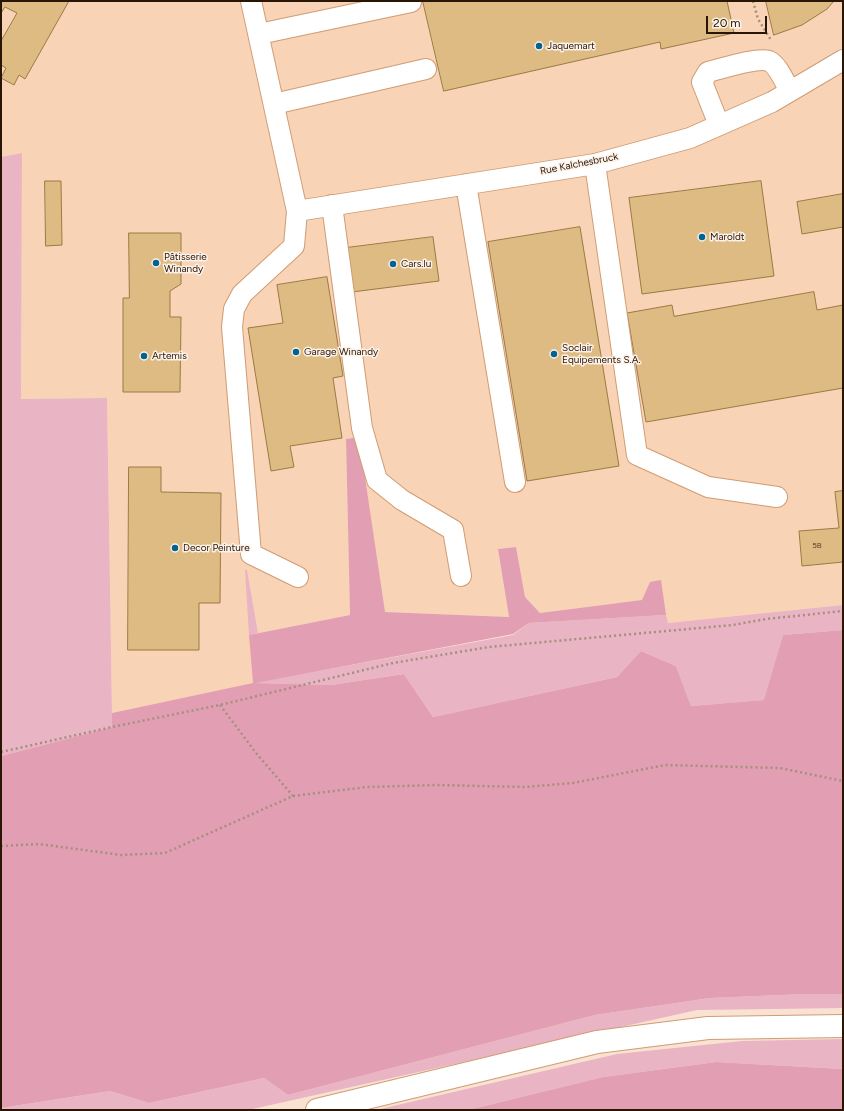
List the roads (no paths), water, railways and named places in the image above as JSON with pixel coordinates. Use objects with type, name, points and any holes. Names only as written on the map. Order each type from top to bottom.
[{"type":"main road","points":[[318,1110],[597,1042],[708,1028],[843,1026]]},
{"type":"street","points":[[251,1],[297,211],[294,246],[242,294],[234,309],[232,327],[251,554],[298,577]]},
{"type":"street","points":[[259,34],[411,2]]},
{"type":"street","points":[[720,125],[702,82],[708,72],[758,60],[769,61],[776,68],[790,91]]},
{"type":"street","name":"Rue Kalchesbruck","points":[[297,211],[595,164],[690,138],[772,102],[843,60]]},
{"type":"street","points":[[274,104],[426,69]]},
{"type":"street","points":[[595,164],[636,455],[708,487],[777,497]]},
{"type":"street","points":[[466,184],[515,482]]},
{"type":"street","points":[[332,205],[362,428],[377,480],[402,500],[453,530],[461,576]]},
{"type":"place","name":"Jaquemart","points":[[539,46]]},
{"type":"place","name":"Maroldt","points":[[702,237]]},
{"type":"place","name":"Pâtisserie Winandy","points":[[156,263]]},
{"type":"place","name":"Cars.lu","points":[[393,264]]},
{"type":"place","name":"Garage Winandy","points":[[296,352]]},
{"type":"place","name":"Soclair Equipements S.A.","points":[[554,354]]},
{"type":"place","name":"Artemis","points":[[144,356]]},
{"type":"place","name":"Decor Peinture","points":[[175,548]]}]
